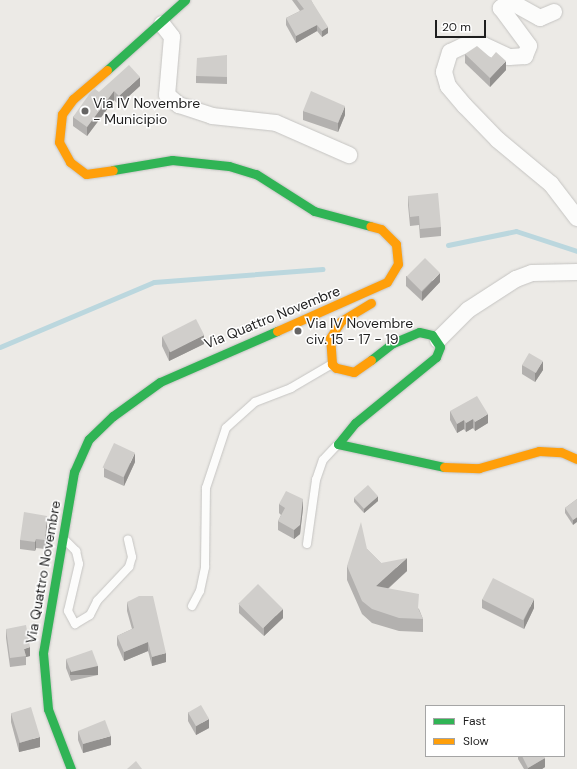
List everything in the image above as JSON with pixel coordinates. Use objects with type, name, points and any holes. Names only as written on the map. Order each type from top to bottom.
[{"type":"main road","name":"Via Quattro Novembre","points":[[71,769],[48,709],[43,652],[74,472],[89,439],[113,416],[160,382],[202,360],[293,326],[382,284],[398,264],[399,254],[390,235],[381,229],[314,211],[256,174],[211,162],[172,160],[86,174],[70,162],[59,142],[62,114],[73,99],[162,24],[185,0]]},
{"type":"main road","points":[[382,284],[375,300],[342,321],[330,338],[332,364],[344,371],[354,372],[393,343],[419,332],[438,340],[440,347],[436,357],[380,401],[338,444],[353,451],[455,469],[478,468],[539,450],[561,452],[577,459]]},
{"type":"street","points":[[554,12],[540,18],[509,1],[501,8],[529,46],[525,56],[509,57],[483,45],[463,46],[450,52],[444,72],[448,86],[465,106],[498,140],[551,184],[577,218]]},
{"type":"street","points":[[162,24],[172,37],[167,95],[179,105],[212,116],[276,123],[349,155]]},
{"type":"street","points":[[438,340],[468,310],[516,279],[532,273],[577,272]]},
{"type":"lane","points":[[192,606],[200,592],[205,566],[206,488],[226,428],[255,402],[291,388],[332,364]]},
{"type":"lane","points":[[307,544],[316,480],[323,460],[338,444]]},
{"type":"lane","points":[[62,539],[76,551],[79,564],[68,611],[75,624],[90,615],[96,601],[129,567],[132,557],[128,539]]},
{"type":"building","points":[[297,0],[311,0],[328,27],[322,31],[317,25],[296,36],[286,18],[304,9]]},
{"type":"building","points":[[477,46],[491,58],[496,52],[506,61],[490,78],[465,54]]},
{"type":"building","points":[[227,55],[227,77],[196,76],[197,58]]},
{"type":"building","points":[[129,65],[140,77],[119,96],[114,91],[87,127],[73,117],[90,93],[95,89],[99,92]]},
{"type":"building","points":[[311,91],[345,106],[338,123],[303,111]]},
{"type":"building","points":[[438,193],[441,227],[420,229],[419,216],[410,217],[408,196]]},
{"type":"building","points":[[425,258],[440,273],[421,291],[407,276]]},
{"type":"building","points":[[196,319],[204,335],[170,352],[162,336]]},
{"type":"building","points":[[529,353],[543,361],[536,373],[522,365]]},
{"type":"building","points":[[477,396],[488,414],[475,422],[473,419],[466,423],[464,420],[457,424],[450,411]]},
{"type":"building","points":[[114,443],[135,453],[123,477],[103,467]]},
{"type":"building","points":[[368,485],[378,496],[364,509],[354,498]]},
{"type":"building","points":[[286,491],[303,499],[300,525],[294,530],[278,521],[285,508],[279,504]]},
{"type":"building","points":[[577,499],[577,517],[573,520],[565,508]]},
{"type":"building","points":[[24,512],[47,516],[45,540],[36,539],[35,542],[20,540]]},
{"type":"building","points":[[361,522],[367,549],[381,563],[407,558],[376,586],[419,594],[418,608],[423,619],[399,618],[372,609],[362,601],[347,566]]},
{"type":"building","points":[[493,578],[534,599],[523,620],[482,599]]},
{"type":"building","points":[[258,584],[283,609],[263,629],[238,604]]},
{"type":"building","points":[[139,596],[153,596],[166,653],[152,657],[148,642],[124,652],[117,636],[134,628],[127,602]]},
{"type":"building","points":[[26,625],[30,647],[24,649],[26,656],[10,658],[6,629]]},
{"type":"building","points":[[92,650],[98,666],[71,672],[66,659]]},
{"type":"building","points":[[201,705],[209,719],[196,726],[188,712]]},
{"type":"building","points":[[31,707],[40,737],[20,743],[11,713]]},
{"type":"building","points":[[105,720],[111,736],[83,744],[78,731]]},
{"type":"building","points":[[522,757],[544,757],[545,758],[528,768]]},
{"type":"building","points":[[136,761],[142,769],[127,769]]},
{"type":"waterway","points":[[448,245],[516,231],[577,251]]},
{"type":"waterway","points":[[0,347],[154,282],[322,269]]},
{"type":"traffic: fast","points":[[107,70],[185,0]]},
{"type":"traffic: fast","points":[[113,170],[172,160],[229,166],[256,174],[314,211],[370,226]]},
{"type":"traffic: fast","points":[[71,769],[48,709],[43,653],[74,472],[89,439],[113,416],[160,382],[277,331]]},
{"type":"traffic: fast","points":[[371,360],[393,343],[419,332],[432,335],[440,347],[436,357],[355,423],[338,444],[444,467]]},
{"type":"traffic: slow","points":[[107,70],[73,99],[62,114],[59,142],[70,162],[86,174],[113,170]]},
{"type":"traffic: slow","points":[[277,331],[387,282],[398,264],[396,244],[381,229],[370,226]]},
{"type":"traffic: slow","points":[[371,303],[341,321],[330,338],[332,364],[336,368],[354,372],[371,360]]},
{"type":"traffic: slow","points":[[444,467],[479,468],[539,451],[561,452],[577,459]]},
{"type":"place","name":"Via IV Novembre - Municipio","points":[[85,111]]},
{"type":"place","name":"Via IV Novembre civ. 15 - 17 - 19","points":[[298,331]]}]
